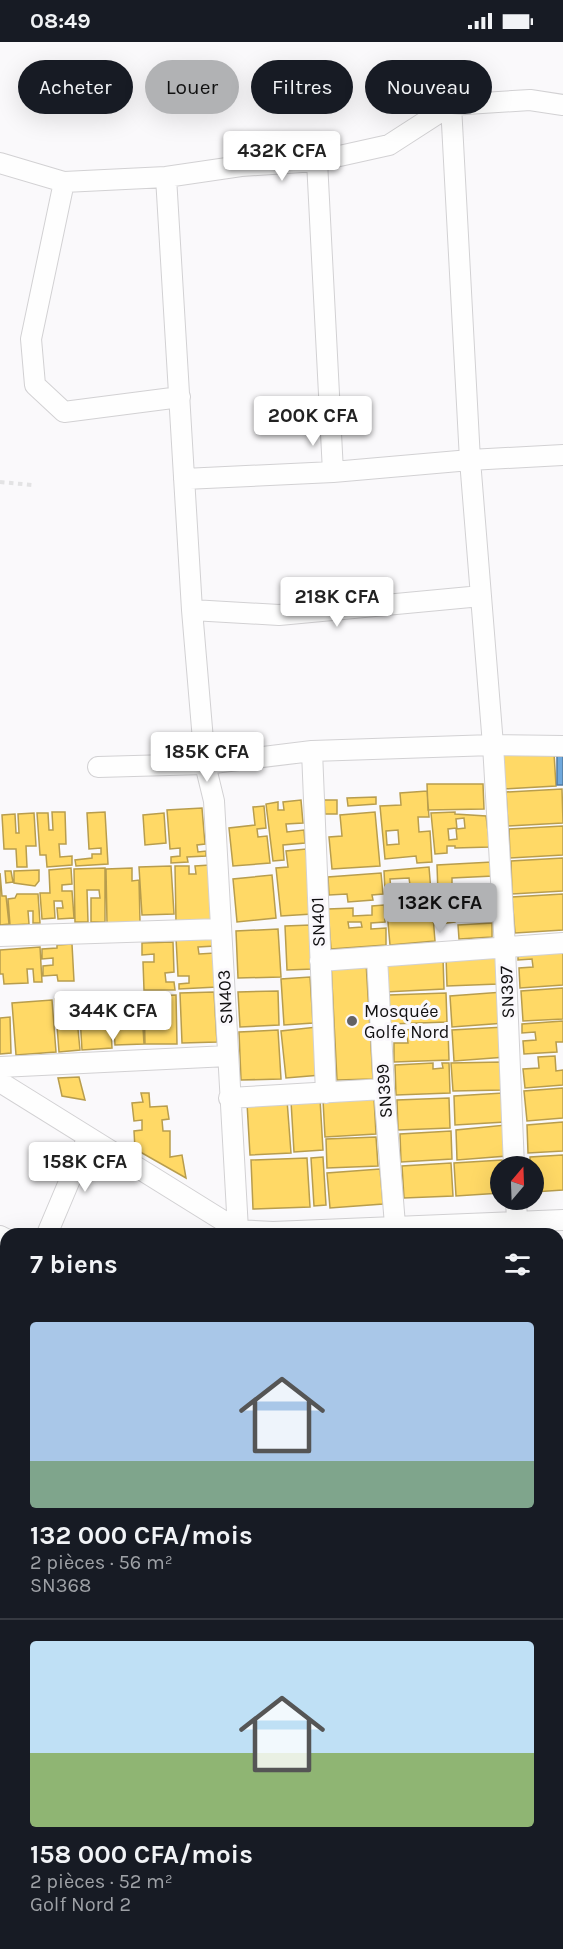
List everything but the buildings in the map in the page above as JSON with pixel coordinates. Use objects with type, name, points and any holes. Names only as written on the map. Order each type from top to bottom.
[{"type":"street","points":[[492,102],[530,100],[563,105]]},
{"type":"street","points":[[0,163],[64,182],[166,177],[241,165],[317,161],[389,145],[437,114]]},
{"type":"street","name":"SN397","points":[[451,114],[470,460],[493,745],[505,948],[514,1156]]},
{"type":"street","points":[[317,161],[333,472]]},
{"type":"street","name":"SN403","points":[[166,177],[192,610],[205,765],[214,801],[238,1228]]},
{"type":"street","points":[[64,182],[31,339],[35,385],[64,412],[180,397]]},
{"type":"street","points":[[184,479],[333,472],[470,460],[563,455]]},
{"type":"street","points":[[192,610],[279,615],[481,596]]},
{"type":"street","points":[[98,767],[205,765],[312,751],[493,745],[563,746]]},
{"type":"street","name":"SN401","points":[[312,751],[326,1093]]},
{"type":"street","points":[[0,936],[221,929]]},
{"type":"street","points":[[320,961],[563,943]]},
{"type":"street","name":"SN399","points":[[377,957],[384,1089],[395,1225]]},
{"type":"street","points":[[0,1066],[228,1056]]},
{"type":"street","points":[[0,1082],[235,1228]]},
{"type":"street","points":[[229,1098],[384,1089]]},
{"type":"street","points":[[50,1228],[88,1137]]},
{"type":"street","points":[[516,1210],[517,1220]]},
{"type":"street","points":[[349,1228],[395,1225],[477,1228],[517,1220],[563,1220]]},
{"type":"path","points":[[0,482],[32,485]]},
{"type":"place","name":"Mosquée Golfe Nord","points":[[352,1021]]}]
